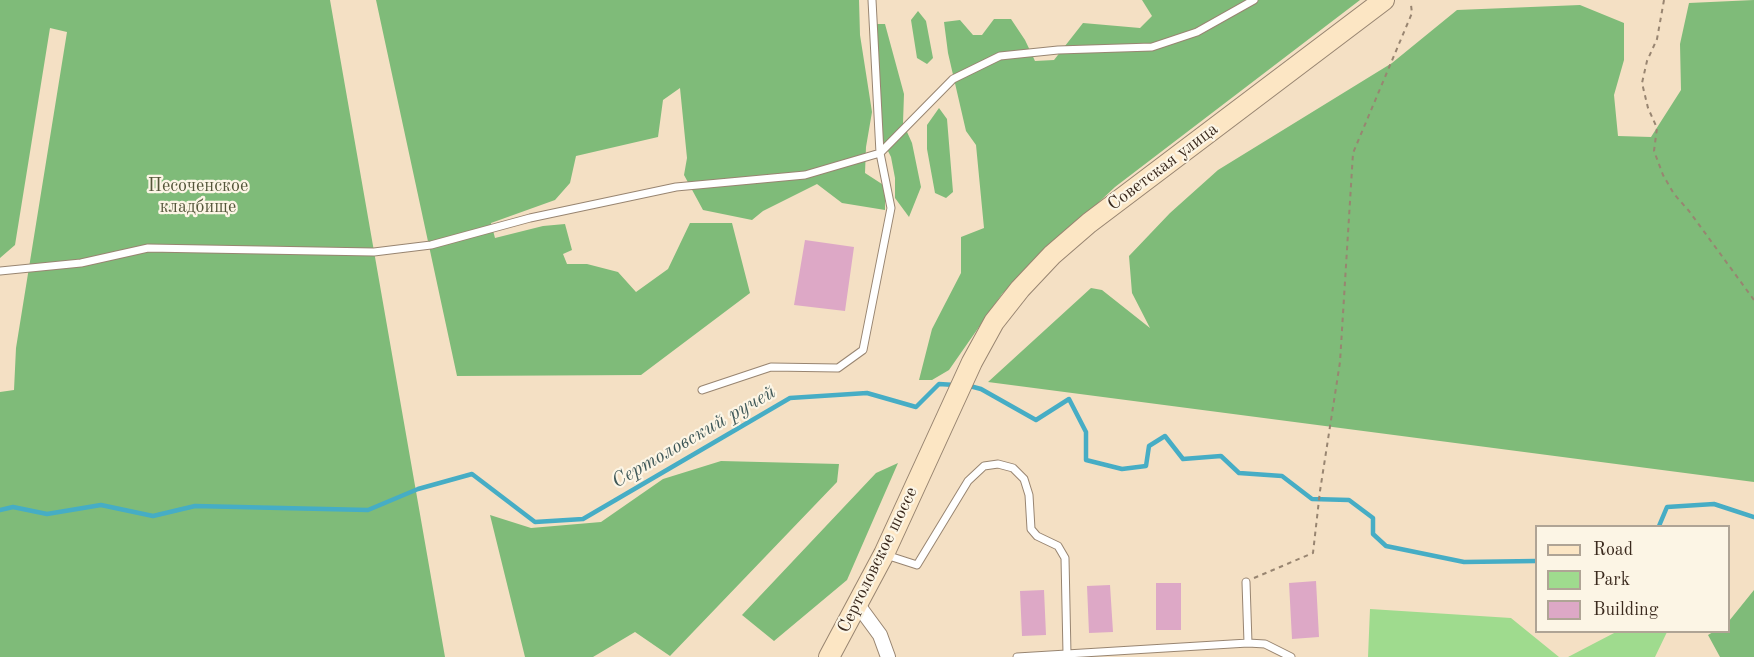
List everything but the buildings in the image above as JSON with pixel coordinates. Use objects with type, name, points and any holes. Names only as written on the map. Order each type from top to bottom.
[{"type":"main road","name":"Советская улица","points":[[945,420],[994,321],[1052,255],[1089,223],[1384,0]]},
{"type":"main road","name":"Сертоловское шоссе","points":[[829,657],[884,554],[945,420]]},
{"type":"street","points":[[858,605],[880,635],[888,657]]},
{"type":"lane","points":[[702,390],[771,368],[838,368],[862,350],[891,208],[879,153],[872,0]]},
{"type":"lane","points":[[0,271],[81,263],[148,248],[374,252],[431,245],[530,218],[676,187],[805,175],[879,153],[953,79],[1000,56],[1058,50],[1152,47],[1197,32],[1254,0]]},
{"type":"lane","points":[[884,554],[917,565],[968,481],[984,466],[998,464],[1013,468],[1024,479],[1029,495],[1030,529],[1037,536],[1058,546],[1065,558],[1067,654]]},
{"type":"lane","points":[[1246,582],[1248,643]]},
{"type":"lane","points":[[1017,657],[1248,643],[1264,644],[1291,657]]},
{"type":"path","points":[[1664,0],[1657,39],[1647,61],[1642,83],[1648,108],[1657,128],[1654,151],[1663,175],[1674,194],[1754,300]]},
{"type":"path","points":[[1246,582],[1313,553],[1340,362],[1353,153],[1412,13],[1411,5]]},
{"type":"green space","name":"Песоченское кладбище","points":[[0,0],[330,0],[445,657],[0,657],[0,392],[14,390],[16,348],[67,32],[50,28],[15,245],[0,258]]},
{"type":"green space","points":[[376,0],[859,0],[860,35],[872,112],[866,147],[865,173],[885,186],[885,210],[842,203],[817,184],[763,211],[752,220],[703,210],[684,175],[687,158],[680,88],[663,100],[658,137],[576,156],[570,183],[555,200],[491,223],[495,238],[543,226],[565,224],[572,250],[563,254],[567,264],[587,264],[618,272],[636,292],[668,269],[690,223],[732,223],[750,293],[641,375],[457,376]]},
{"type":"green space","points":[[1142,0],[1360,0],[1115,187],[1002,294],[949,370],[932,380],[919,380],[932,329],[961,273],[961,237],[984,228],[976,145],[966,131],[948,53],[944,22],[960,20],[973,35],[982,35],[994,19],[1011,19],[1035,61],[1054,60],[1083,23],[1140,28],[1152,16]]},
{"type":"green space","points":[[1754,0],[1754,482],[988,382],[1091,288],[1102,290],[1150,328],[1132,293],[1129,256],[1170,213],[1218,170],[1392,63],[1457,10],[1580,5],[1624,23],[1624,60],[1614,95],[1618,136],[1651,137],[1681,90],[1680,44],[1689,3]]},
{"type":"green space","points":[[918,11],[926,21],[933,58],[927,64],[917,58],[911,20]]},
{"type":"green space","points":[[876,24],[885,24],[904,94],[903,123],[912,143],[921,187],[909,217],[895,198],[895,178],[891,157],[879,133]]},
{"type":"green space","points":[[939,108],[947,119],[953,192],[946,198],[935,193],[927,149],[927,125]]},
{"type":"green space","points":[[721,461],[839,464],[837,482],[670,656],[635,632],[593,657],[525,657],[490,515],[531,528],[601,522],[663,479]]},
{"type":"green space","points":[[898,463],[847,580],[774,641],[742,615],[876,473]]},
{"type":"green space","points":[[1754,590],[1754,657],[1720,657],[1708,635],[1730,633],[1730,620]]},
{"type":"green space","points":[[1370,609],[1511,618],[1559,657],[1368,657]]},
{"type":"green space","points":[[1614,633],[1667,633],[1655,657],[1568,657]]},
{"type":"waterway","name":"Сертоловский ручей","points":[[0,510],[13,507],[47,514],[101,505],[153,516],[195,506],[368,510],[418,489],[472,474],[535,522],[583,519],[790,398],[867,393],[916,407],[939,384],[955,385]]},
{"type":"waterway","name":"Сертоловский ручей","points":[[966,385],[981,389],[1036,420],[1069,399],[1086,432],[1086,460],[1122,469],[1146,466],[1149,446],[1165,436],[1183,459],[1221,456],[1239,473],[1282,476],[1312,499],[1349,500],[1373,518],[1373,534],[1386,546],[1464,562],[1535,561]]},
{"type":"waterway","name":"Сертоловский ручей","points":[[1659,525],[1667,507],[1714,504],[1754,517]]}]
